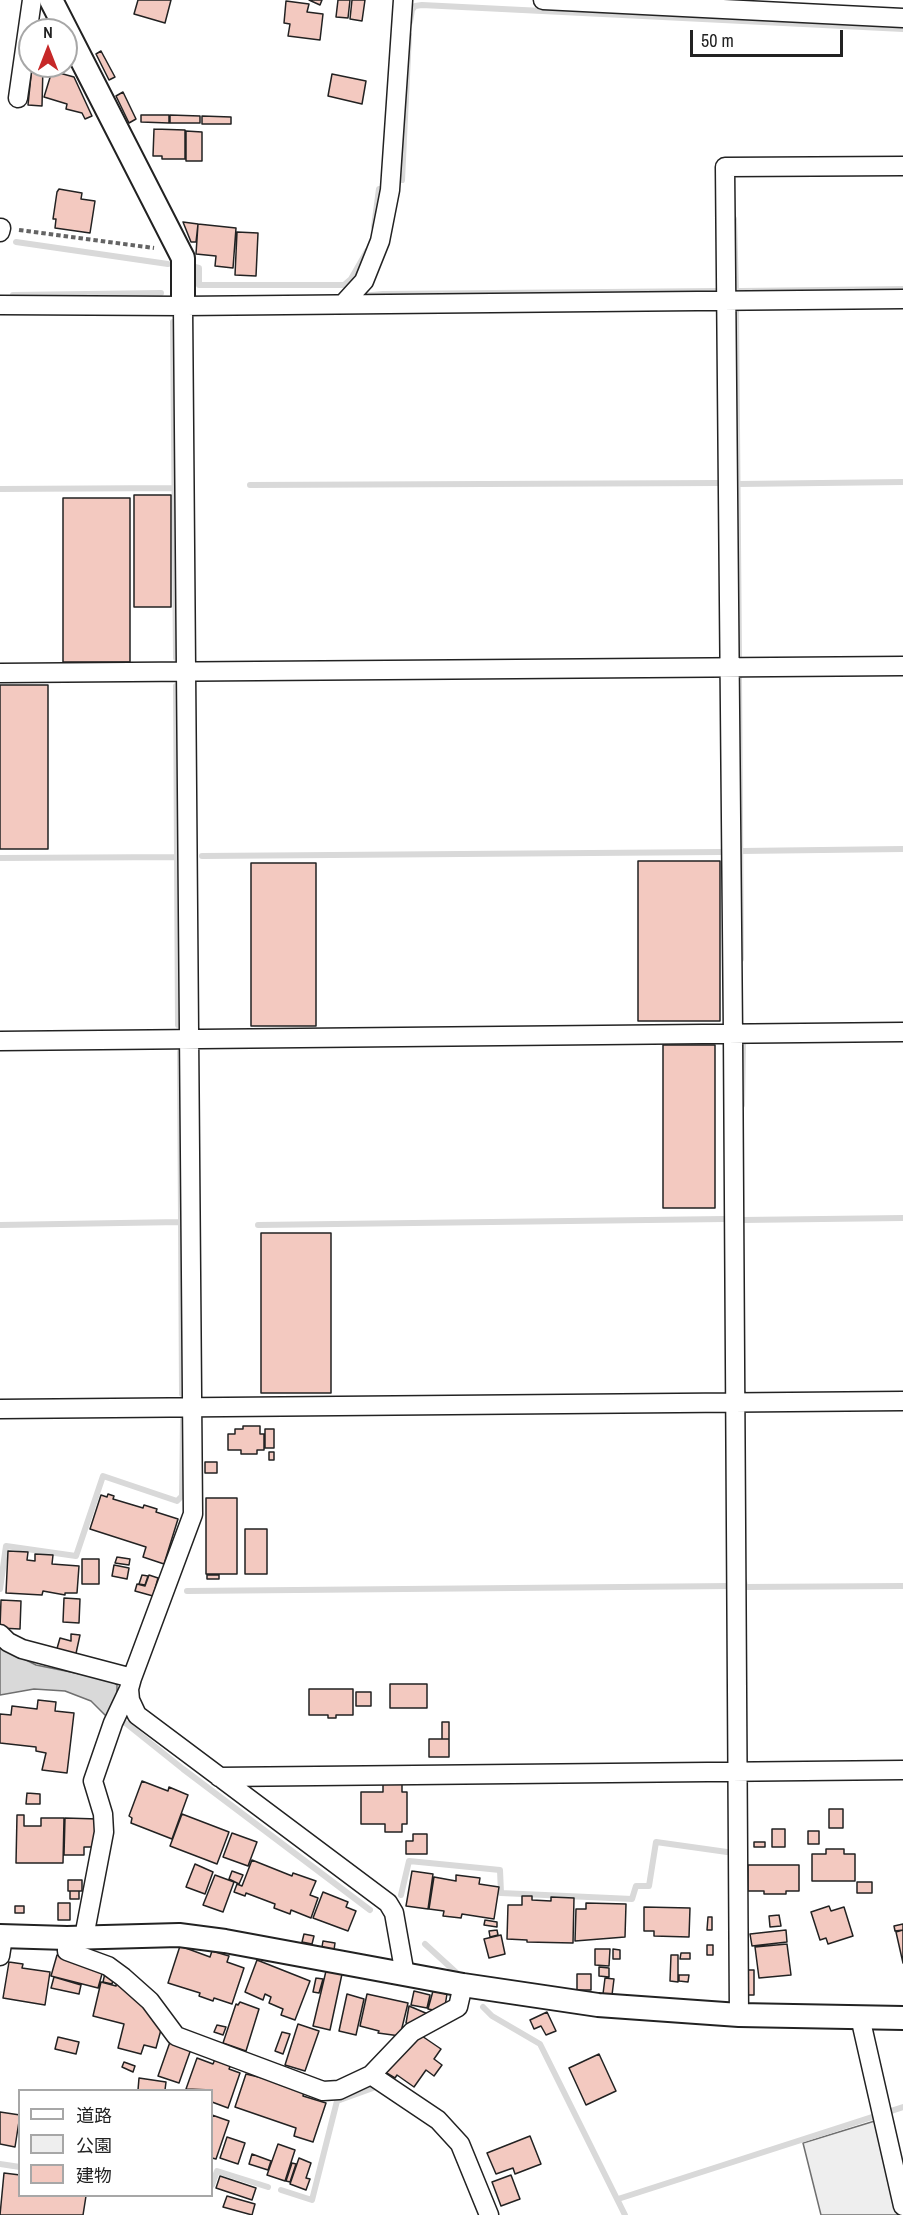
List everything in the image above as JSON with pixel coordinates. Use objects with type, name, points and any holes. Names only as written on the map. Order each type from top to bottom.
[{"type":"street","points":[[18,98],[32,0]]},
{"type":"street","points":[[51,0],[183,258],[193,1514],[130,1684],[115,1717],[93,1781],[103,1814],[104,1833],[75,1937],[67,1951],[108,1966],[123,1977],[150,2001],[176,2036],[323,2091],[339,2090],[371,2075],[412,2032],[458,2007],[463,1985]]},
{"type":"street","points":[[343,304],[364,281],[380,241],[388,200],[403,0]]},
{"type":"street","points":[[543,0],[903,18]]},
{"type":"street","points":[[739,2014],[725,167],[903,166]]},
{"type":"street","points":[[0,305],[183,306],[903,299]]},
{"type":"street","points":[[0,673],[903,666]]},
{"type":"street","points":[[0,1041],[903,1032]]},
{"type":"street","points":[[0,1409],[903,1401]]},
{"type":"street","points":[[0,1634],[8,1642],[22,1649],[130,1684]]},
{"type":"street","points":[[130,1684],[130,1700],[137,1715],[388,1903],[394,1913],[405,1975]]},
{"type":"street","points":[[219,1777],[903,1770]]},
{"type":"street","points":[[1,1943],[75,1937],[179,1935],[225,1941],[463,1985],[597,2005],[739,2014],[903,2018]]},
{"type":"street","points":[[860,2017],[903,2206]]},
{"type":"street","points":[[371,2075],[438,2120],[460,2144],[489,2215]]},
{"type":"path","points":[[0,230],[180,251]]},
{"type":"green space","points":[[878,2120],[901,2215],[821,2215],[803,2143]]},
{"type":"shaded area","points":[[0,1647],[36,1665],[110,1680],[117,1685],[117,1694],[112,1703],[110,1720],[91,1701],[65,1691],[34,1689],[0,1695]]},
{"type":"building","points":[[138,0],[171,0],[165,23],[134,14]]},
{"type":"building","points":[[309,0],[322,0],[320,5]]},
{"type":"building","points":[[338,0],[350,0],[348,18],[336,17]]},
{"type":"building","points":[[352,0],[365,0],[362,21],[350,19]]},
{"type":"building","points":[[286,1],[309,4],[307,12],[323,14],[320,40],[288,36],[290,24],[284,23]]},
{"type":"building","points":[[101,51],[115,77],[109,80],[96,54]]},
{"type":"building","points":[[332,74],[366,81],[362,104],[328,96]]},
{"type":"building","points":[[31,78],[43,78],[42,106],[28,105]]},
{"type":"building","points":[[50,78],[74,78],[92,116],[85,119],[82,113],[66,109],[67,104],[44,97]]},
{"type":"building","points":[[123,92],[136,119],[129,123],[116,96]]},
{"type":"building","points":[[141,115],[169,115],[169,123],[141,122]]},
{"type":"building","points":[[170,115],[200,116],[200,123],[170,123]]},
{"type":"building","points":[[202,116],[231,117],[231,124],[202,124]]},
{"type":"building","points":[[154,129],[185,130],[185,159],[162,159],[162,156],[153,156]]},
{"type":"building","points":[[186,131],[202,132],[202,161],[186,161]]},
{"type":"building","points":[[59,189],[82,193],[81,199],[95,201],[90,233],[55,228],[56,219],[53,219]]},
{"type":"building","points":[[183,222],[198,224],[196,242],[191,242]]},
{"type":"building","points":[[198,224],[236,228],[233,268],[215,266],[216,256],[196,254]]},
{"type":"building","points":[[237,232],[258,233],[256,276],[235,275]]},
{"type":"building","points":[[134,495],[171,495],[171,607],[134,607]]},
{"type":"building","points":[[63,498],[130,498],[130,662],[63,662]]},
{"type":"building","points":[[0,685],[48,685],[48,849],[0,849]]},
{"type":"building","points":[[638,861],[720,861],[720,1021],[638,1021]]},
{"type":"building","points":[[251,863],[316,863],[316,1026],[251,1026]]},
{"type":"building","points":[[663,1045],[715,1045],[715,1208],[663,1208]]},
{"type":"building","points":[[261,1233],[331,1233],[331,1393],[261,1393]]},
{"type":"building","points":[[243,1426],[260,1426],[260,1434],[264,1434],[264,1450],[257,1450],[257,1454],[241,1454],[241,1450],[228,1450],[228,1434],[235,1434],[235,1429],[243,1429]]},
{"type":"building","points":[[265,1429],[274,1429],[274,1448],[265,1448]]},
{"type":"building","points":[[269,1452],[274,1452],[274,1460],[269,1460]]},
{"type":"building","points":[[205,1462],[217,1462],[217,1473],[205,1473]]},
{"type":"building","points":[[108,1494],[114,1496],[113,1499],[143,1508],[144,1505],[157,1509],[156,1512],[178,1519],[164,1564],[143,1557],[146,1547],[90,1529],[101,1495],[107,1497]]},
{"type":"building","points":[[206,1498],[237,1498],[237,1574],[206,1574]]},
{"type":"building","points":[[245,1529],[267,1529],[267,1574],[245,1574]]},
{"type":"building","points":[[8,1551],[28,1552],[27,1560],[35,1561],[35,1554],[53,1555],[52,1564],[79,1566],[77,1593],[65,1593],[65,1595],[43,1591],[42,1595],[6,1593]]},
{"type":"building","points":[[117,1557],[130,1559],[129,1565],[115,1563]]},
{"type":"building","points":[[82,1559],[99,1559],[99,1584],[82,1584]]},
{"type":"building","points":[[114,1565],[129,1568],[127,1579],[112,1576]]},
{"type":"building","points":[[142,1575],[148,1576],[145,1585],[139,1584]]},
{"type":"building","points":[[149,1575],[158,1578],[153,1596],[135,1591],[137,1584],[145,1586]]},
{"type":"building","points":[[207,1575],[219,1575],[219,1579],[207,1579]]},
{"type":"building","points":[[64,1598],[80,1599],[79,1623],[63,1622]]},
{"type":"building","points":[[1,1600],[21,1601],[20,1629],[0,1628]]},
{"type":"building","points":[[71,1634],[80,1635],[75,1658],[56,1652],[60,1638],[71,1641]]},
{"type":"building","points":[[390,1684],[427,1684],[427,1708],[390,1708]]},
{"type":"building","points":[[309,1689],[353,1689],[353,1715],[336,1715],[336,1718],[328,1718],[328,1715],[309,1715]]},
{"type":"building","points":[[356,1692],[371,1692],[371,1706],[356,1706]]},
{"type":"building","points":[[38,1700],[56,1702],[55,1711],[74,1713],[67,1773],[42,1770],[46,1753],[36,1751],[36,1747],[0,1743],[0,1714],[11,1715],[12,1706],[37,1709]]},
{"type":"building","points":[[442,1722],[449,1722],[449,1739],[442,1739]]},
{"type":"building","points":[[429,1739],[449,1739],[449,1757],[429,1757]]},
{"type":"building","points":[[142,1781],[168,1791],[169,1787],[188,1795],[172,1839],[131,1823],[132,1818],[129,1816]]},
{"type":"building","points":[[383,1784],[402,1784],[402,1792],[407,1792],[407,1824],[402,1824],[402,1832],[385,1832],[385,1824],[361,1824],[361,1792],[383,1792]]},
{"type":"building","points":[[27,1793],[40,1794],[40,1804],[26,1804]]},
{"type":"building","points":[[829,1809],[843,1809],[843,1828],[829,1828]]},
{"type":"building","points":[[182,1814],[229,1832],[217,1864],[170,1846]]},
{"type":"building","points":[[17,1815],[24,1815],[24,1826],[41,1826],[41,1818],[64,1818],[63,1863],[16,1863]]},
{"type":"building","points":[[65,1818],[98,1819],[98,1847],[84,1847],[84,1855],[64,1855]]},
{"type":"building","points":[[772,1829],[785,1829],[785,1847],[772,1847]]},
{"type":"building","points":[[808,1831],[819,1831],[819,1844],[808,1844]]},
{"type":"building","points":[[232,1833],[257,1842],[248,1866],[223,1857]]},
{"type":"building","points":[[413,1834],[427,1834],[427,1854],[406,1854],[406,1841],[413,1841]]},
{"type":"building","points":[[754,1842],[765,1842],[765,1847],[754,1847]]},
{"type":"building","points":[[826,1849],[844,1849],[844,1854],[855,1854],[855,1881],[812,1881],[812,1854],[826,1854]]},
{"type":"building","points":[[252,1860],[292,1876],[293,1873],[316,1881],[310,1895],[318,1898],[311,1918],[291,1910],[290,1914],[274,1908],[275,1904],[246,1893],[245,1896],[234,1892],[237,1884],[242,1886]]},
{"type":"building","points":[[195,1864],[213,1872],[205,1894],[186,1887]]},
{"type":"building","points":[[748,1865],[799,1865],[799,1891],[786,1891],[786,1894],[764,1894],[764,1891],[748,1891]]},
{"type":"building","points":[[232,1871],[243,1875],[239,1884],[229,1879]]},
{"type":"building","points":[[412,1871],[433,1874],[428,1909],[406,1906]]},
{"type":"building","points":[[215,1875],[234,1882],[223,1912],[203,1905]]},
{"type":"building","points":[[456,1875],[480,1878],[479,1884],[499,1887],[494,1919],[462,1914],[461,1918],[443,1916],[444,1911],[429,1909],[434,1877],[456,1881]]},
{"type":"building","points":[[68,1880],[82,1880],[82,1891],[68,1891]]},
{"type":"building","points":[[857,1882],[872,1882],[872,1893],[857,1893]]},
{"type":"building","points":[[70,1891],[79,1891],[79,1899],[70,1899]]},
{"type":"building","points":[[323,1892],[348,1902],[346,1907],[356,1911],[348,1931],[313,1918]]},
{"type":"building","points":[[522,1896],[532,1896],[532,1900],[551,1901],[551,1897],[574,1898],[573,1943],[507,1939],[508,1905],[522,1905]]},
{"type":"building","points":[[58,1903],[70,1903],[70,1920],[58,1920]]},
{"type":"building","points":[[586,1903],[626,1904],[625,1937],[575,1941],[576,1909],[586,1909]]},
{"type":"building","points":[[15,1906],[24,1906],[24,1913],[15,1913]]},
{"type":"building","points":[[829,1906],[831,1911],[844,1907],[853,1936],[828,1944],[826,1938],[820,1940],[811,1912]]},
{"type":"building","points":[[644,1907],[690,1908],[689,1937],[654,1936],[654,1931],[644,1931]]},
{"type":"building","points":[[779,1915],[781,1926],[770,1927],[769,1916]]},
{"type":"building","points":[[708,1917],[712,1917],[712,1930],[707,1930]]},
{"type":"building","points":[[485,1920],[497,1922],[497,1927],[484,1925]]},
{"type":"building","points":[[903,1924],[903,1930],[895,1931],[894,1926]]},
{"type":"building","points":[[497,1930],[498,1935],[490,1937],[489,1931]]},
{"type":"building","points":[[786,1930],[787,1942],[752,1946],[750,1934]]},
{"type":"building","points":[[903,1930],[903,1963],[896,1932]]},
{"type":"building","points":[[304,1934],[314,1936],[312,1944],[302,1942]]},
{"type":"building","points":[[501,1935],[505,1954],[489,1958],[484,1939]]},
{"type":"building","points":[[323,1941],[335,1943],[334,1950],[322,1947]]},
{"type":"building","points":[[787,1944],[791,1975],[759,1978],[755,1947]]},
{"type":"building","points":[[707,1945],[713,1945],[713,1955],[707,1955]]},
{"type":"building","points":[[180,1946],[210,1957],[212,1951],[229,1956],[227,1962],[244,1968],[232,2004],[214,1998],[213,2001],[199,1996],[200,1993],[168,1983]]},
{"type":"building","points":[[595,1949],[610,1949],[609,1966],[595,1965]]},
{"type":"building","points":[[613,1949],[620,1950],[620,1959],[613,1959]]},
{"type":"building","points":[[681,1953],[690,1953],[690,1959],[680,1959]]},
{"type":"building","points":[[57,1955],[104,1967],[98,1988],[51,1976]]},
{"type":"building","points":[[671,1955],[678,1955],[678,1982],[670,1981]]},
{"type":"building","points":[[257,1960],[310,1981],[295,2020],[281,2015],[283,2009],[269,2003],[271,1997],[265,1994],[263,2000],[245,1992]]},
{"type":"building","points":[[9,1962],[23,1964],[22,1968],[50,1972],[45,2005],[3,1998]]},
{"type":"building","points":[[599,1967],[609,1968],[609,1977],[599,1976]]},
{"type":"building","points":[[747,1970],[754,1970],[754,1995],[746,1995]]},
{"type":"building","points":[[326,1971],[342,1974],[330,2030],[313,2026]]},
{"type":"building","points":[[105,1973],[114,1976],[112,1984],[103,1982]]},
{"type":"building","points":[[577,1974],[591,1974],[591,1990],[577,1990]]},
{"type":"building","points":[[679,1975],[689,1975],[688,1982],[679,1981]]},
{"type":"building","points":[[54,1977],[81,1985],[79,1994],[51,1988]]},
{"type":"building","points":[[316,1978],[323,1979],[319,1993],[313,1992]]},
{"type":"building","points":[[605,1978],[614,1979],[612,1995],[603,1994]]},
{"type":"building","points":[[117,1981],[134,1990],[162,2026],[156,2048],[144,2045],[141,2054],[118,2048],[124,2024],[93,2016],[101,1982],[116,1986]]},
{"type":"building","points":[[414,1991],[430,1995],[427,2008],[411,2005]]},
{"type":"building","points":[[433,1991],[447,1994],[444,2012],[428,2009]]},
{"type":"building","points":[[347,1994],[364,1999],[356,2035],[339,2031]]},
{"type":"building","points":[[367,1994],[408,2003],[400,2036],[378,2033],[379,2031],[360,2026]]},
{"type":"building","points":[[240,2002],[259,2009],[246,2051],[223,2043],[236,2004]]},
{"type":"building","points":[[409,2006],[435,2017],[412,2026],[406,2023]]},
{"type":"building","points":[[547,2012],[556,2031],[546,2035],[541,2026],[534,2029],[530,2020]]},
{"type":"building","points":[[298,2024],[319,2031],[305,2071],[285,2065]]},
{"type":"building","points":[[217,2025],[226,2027],[223,2035],[214,2032]]},
{"type":"building","points":[[282,2032],[290,2034],[283,2054],[275,2051]]},
{"type":"building","points":[[419,2034],[441,2049],[434,2059],[442,2065],[434,2076],[426,2070],[414,2087],[397,2075],[395,2078],[385,2072]]},
{"type":"building","points":[[58,2037],[79,2042],[76,2054],[55,2049]]},
{"type":"building","points":[[170,2042],[191,2049],[179,2083],[158,2076]]},
{"type":"building","points":[[599,2054],[616,2091],[586,2105],[569,2068]]},
{"type":"building","points":[[197,2058],[213,2064],[215,2059],[231,2064],[229,2069],[240,2073],[228,2108],[213,2102],[213,2089],[186,2089]]},
{"type":"building","points":[[124,2062],[135,2066],[133,2072],[122,2067]]},
{"type":"building","points":[[246,2074],[279,2082],[278,2084],[287,2087],[289,2082],[305,2087],[303,2096],[326,2103],[313,2142],[294,2136],[296,2128],[235,2107]]},
{"type":"building","points":[[139,2078],[166,2082],[165,2089],[138,2089]]},
{"type":"building","points":[[0,2112],[18,2115],[15,2147],[0,2144]]},
{"type":"building","points":[[213,2115],[229,2121],[216,2159],[213,2158]]},
{"type":"building","points":[[530,2136],[541,2164],[515,2174],[513,2168],[496,2174],[487,2153]]},
{"type":"building","points":[[227,2137],[245,2143],[238,2164],[220,2158]]},
{"type":"building","points":[[278,2144],[295,2150],[285,2181],[267,2175]]},
{"type":"building","points":[[252,2154],[271,2161],[268,2170],[249,2164]]},
{"type":"building","points":[[299,2158],[311,2163],[306,2178],[310,2179],[306,2190],[290,2184]]},
{"type":"building","points":[[292,2163],[296,2164],[290,2182],[286,2181]]},
{"type":"building","points":[[4,2173],[18,2175],[18,2197],[86,2197],[83,2215],[0,2215]]},
{"type":"building","points":[[511,2175],[520,2199],[501,2206],[492,2182]]},
{"type":"building","points":[[220,2176],[256,2188],[252,2200],[216,2188]]},
{"type":"building","points":[[227,2196],[255,2204],[252,2215],[223,2207]]},
{"type":"waterway","points":[[410,22],[412,10],[415,6],[422,5],[903,29]]},
{"type":"waterway","points":[[402,180],[409,35]]},
{"type":"waterway","points":[[374,227],[379,189]]},
{"type":"waterway","points":[[734,219],[736,291]]},
{"type":"waterway","points":[[16,242],[168,264]]},
{"type":"waterway","points":[[195,267],[199,268],[199,285],[344,285],[351,279],[367,251]]},
{"type":"waterway","points":[[740,291],[903,289]]},
{"type":"waterway","points":[[361,296],[716,291]]},
{"type":"waterway","points":[[13,295],[161,293]]},
{"type":"waterway","points":[[736,309],[739,658]]},
{"type":"waterway","points":[[173,322],[176,658]]},
{"type":"waterway","points":[[739,484],[903,482]]},
{"type":"waterway","points":[[250,485],[719,483]]},
{"type":"waterway","points":[[0,489],[174,488]]},
{"type":"waterway","points":[[739,678],[741,959]]},
{"type":"waterway","points":[[176,686],[178,1025]]},
{"type":"waterway","points":[[741,851],[903,849]]},
{"type":"waterway","points":[[202,856],[721,852]]},
{"type":"waterway","points":[[0,858],[177,857]]},
{"type":"waterway","points":[[742,1105],[743,1045]]},
{"type":"waterway","points":[[180,1052],[182,1394]]},
{"type":"waterway","points":[[742,1220],[903,1218]]},
{"type":"waterway","points":[[258,1225],[725,1219]]},
{"type":"waterway","points":[[0,1225],[181,1222]]},
{"type":"waterway","points":[[0,1589],[6,1546],[76,1556],[103,1476],[177,1501],[182,1496],[183,1420]]},
{"type":"waterway","points":[[744,1581],[745,1587],[903,1586]]},
{"type":"waterway","points":[[187,1591],[731,1586]]},
{"type":"waterway","points":[[118,1717],[370,1910]]},
{"type":"waterway","points":[[401,1895],[409,1861],[500,1870],[501,1893],[632,1899],[636,1886],[649,1886],[656,1842],[727,1852]]},
{"type":"waterway","points":[[425,1944],[460,1976]]},
{"type":"waterway","points":[[483,2007],[492,2016],[540,2044],[625,2215]]},
{"type":"waterway","points":[[281,2190],[312,2200],[337,2101],[373,2088]]},
{"type":"waterway","points":[[618,2199],[903,2107]]},
{"type":"waterway","points":[[0,2164],[18,2167]]},
{"type":"waterway","points":[[213,2182],[217,2171],[268,2187]]}]
